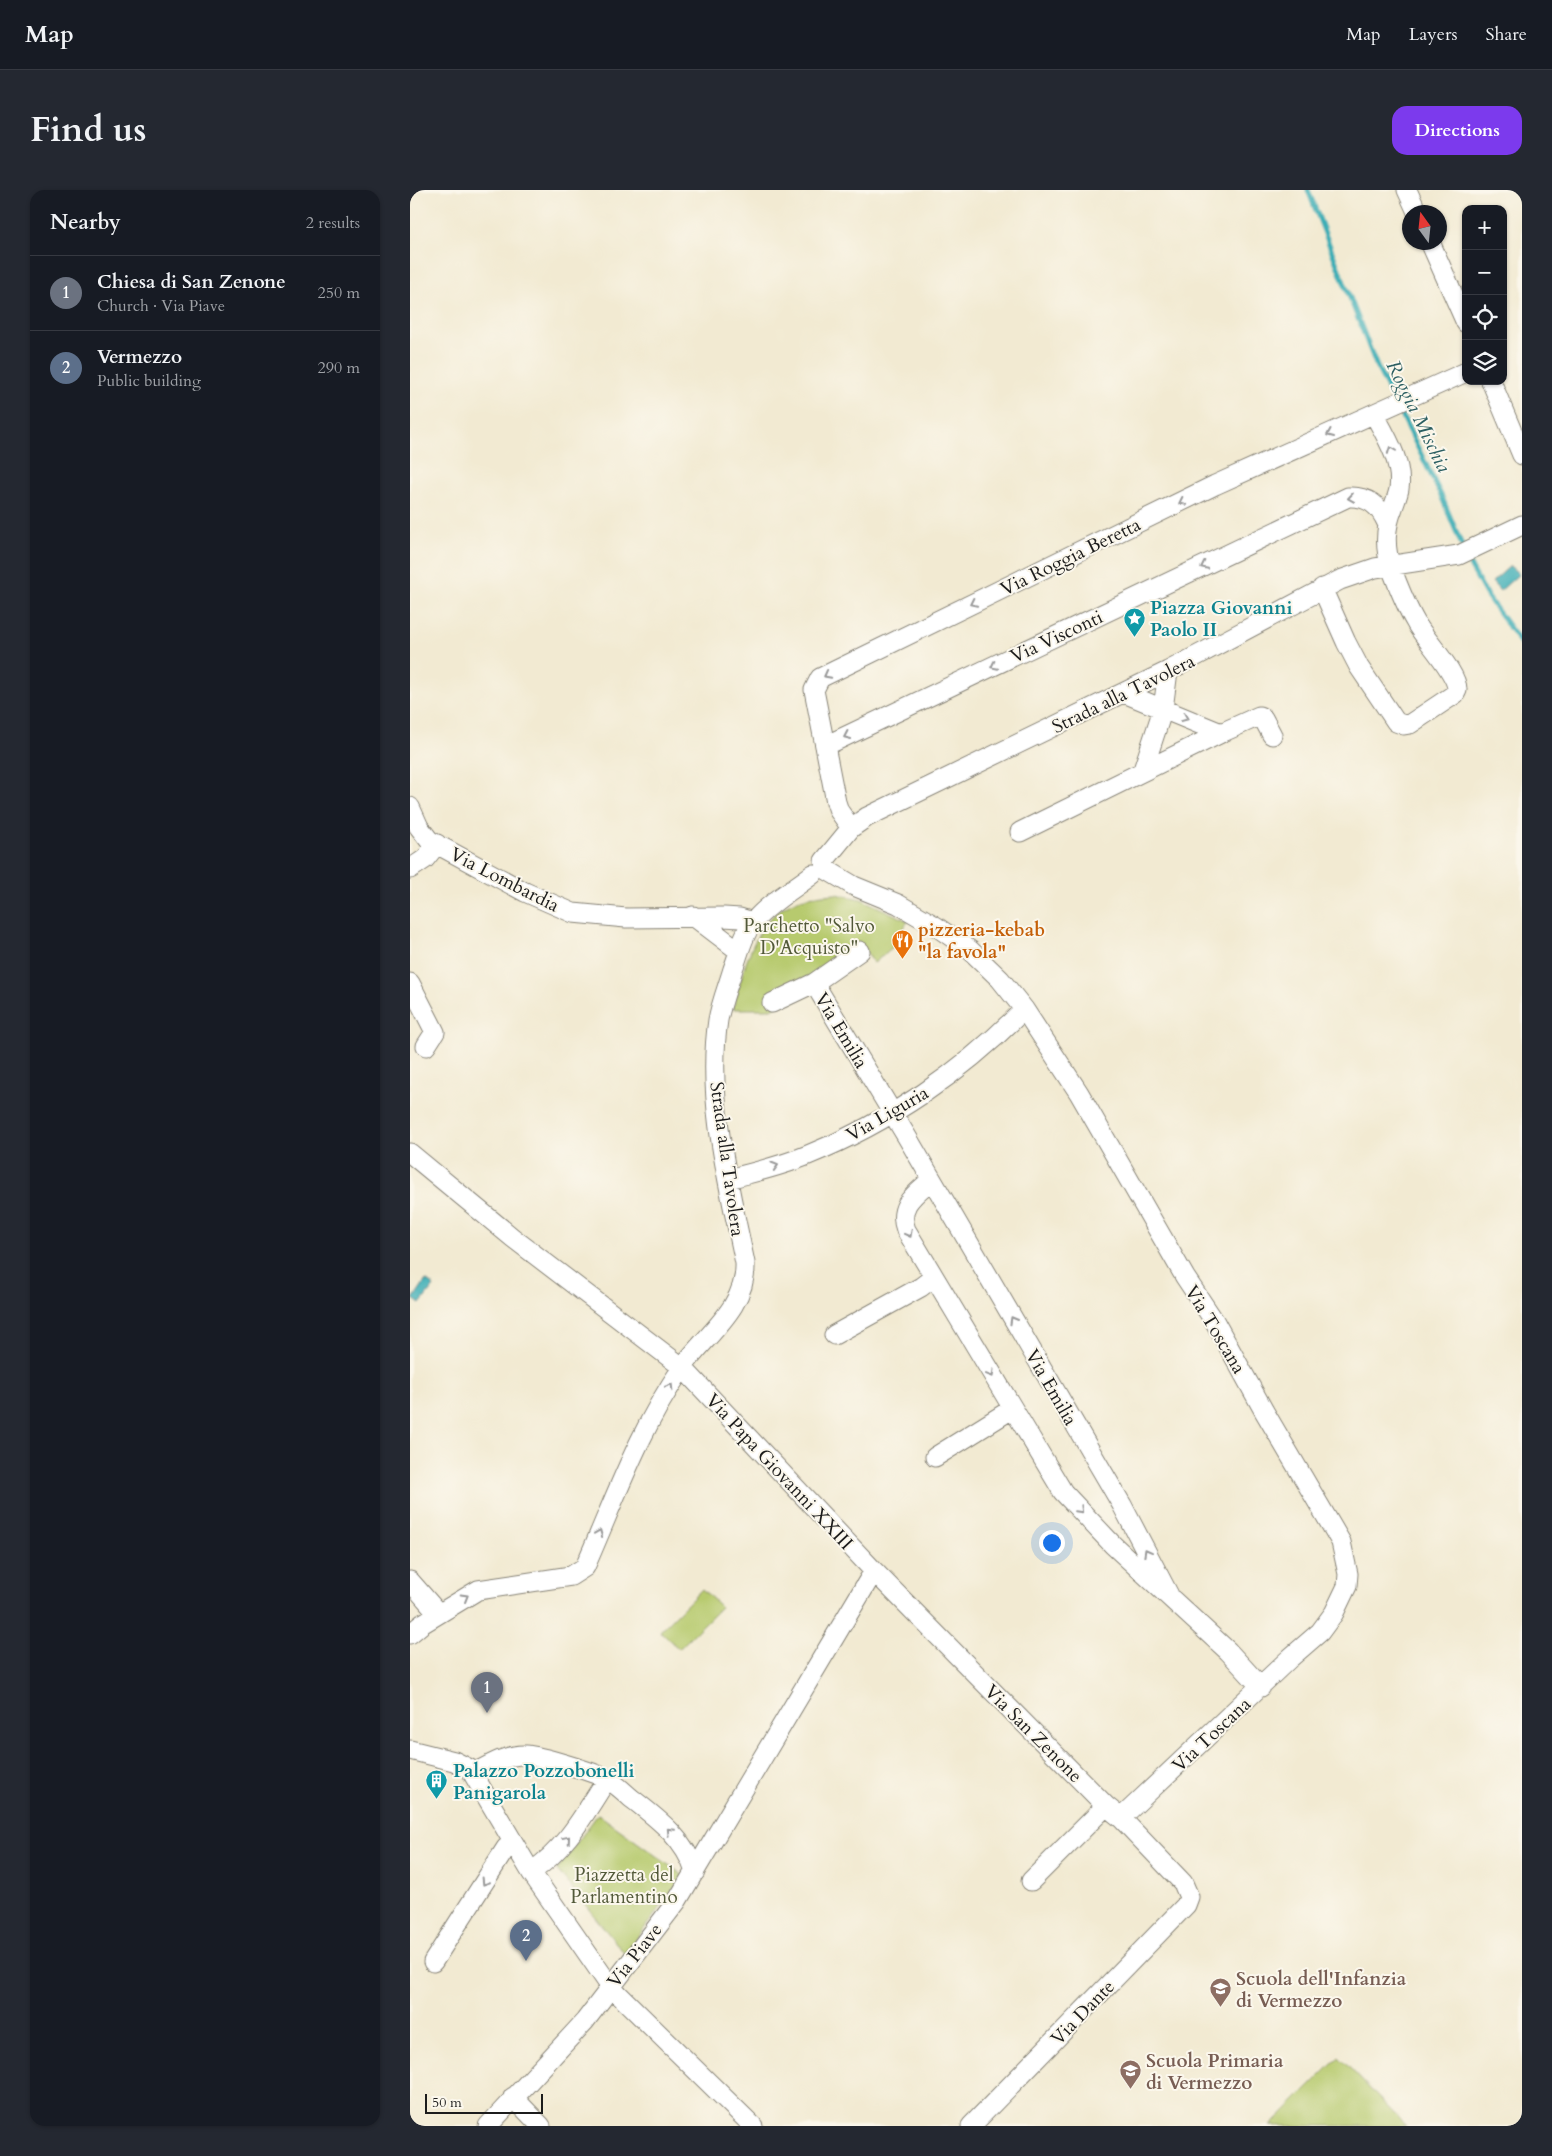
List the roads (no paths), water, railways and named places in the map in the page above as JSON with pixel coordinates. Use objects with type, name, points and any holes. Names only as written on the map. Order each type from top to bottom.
[{"type":"street","points":[[1407,190],[1414,205]]},
{"type":"street","points":[[1434,250],[1462,314]]},
{"type":"street","name":"Via Roggia Beretta","points":[[851,828],[839,811],[836,802],[814,690],[820,678],[1216,485],[1462,374]]},
{"type":"street","points":[[1493,385],[1522,455]]},
{"type":"street","points":[[1322,588],[1359,666],[1396,722],[1404,725],[1410,724],[1455,694],[1458,686],[1455,679],[1416,623],[1390,565],[1385,538],[1387,523],[1399,490],[1395,460],[1387,440],[1382,411]]},
{"type":"street","name":"Via Visconti","points":[[825,746],[1348,497],[1368,499],[1380,510],[1387,523]]},
{"type":"street","name":"Strada alla Tavolera","points":[[410,1634],[438,1613],[478,1590],[571,1576],[585,1567],[623,1475],[652,1416],[682,1367],[736,1303],[745,1277],[745,1263],[728,1179],[718,1108],[715,1043],[718,1018],[739,951],[753,922],[769,906],[821,868],[851,828],[867,817],[1168,672],[1322,588],[1361,572],[1390,565],[1459,555],[1522,525]]},
{"type":"street","points":[[1143,770],[1163,709],[1168,672]]},
{"type":"street","points":[[1124,693],[1221,732]]},
{"type":"street","points":[[1020,832],[1221,732],[1259,716],[1263,718],[1272,735]]},
{"type":"street","name":"Via Lombardia","points":[[410,807],[419,827],[429,840],[525,892],[574,914],[626,918],[693,916],[740,918],[753,922]]},
{"type":"street","points":[[410,869],[425,859],[437,844]]},
{"type":"street","name":"Via Toscana","points":[[821,868],[854,886],[917,914],[950,936],[970,950],[1000,979],[1024,1009],[1078,1093],[1185,1277],[1215,1322],[1264,1411],[1342,1542],[1348,1574],[1347,1586],[1339,1605],[1320,1632],[1121,1818]]},
{"type":"street","points":[[693,916],[739,951]]},
{"type":"street","points":[[772,1003],[814,983],[860,951]]},
{"type":"street","points":[[410,982],[435,1032],[426,1046]]},
{"type":"street","name":"Via Emilia","points":[[814,983],[1122,1505],[1169,1595]]},
{"type":"street","name":"Via Liguria","points":[[728,1179],[808,1155],[893,1114],[953,1072],[1024,1009]]},
{"type":"street","name":"Via Papa Giovanni XXIII","points":[[410,1153],[513,1238],[682,1367],[874,1571]]},
{"type":"street","name":"Via Emilia","points":[[931,1180],[908,1202],[903,1213],[906,1230],[1063,1492],[1112,1545],[1169,1595],[1228,1651],[1261,1687]]},
{"type":"street","points":[[834,1335],[922,1287],[934,1277]]},
{"type":"street","points":[[934,1457],[1012,1409]]},
{"type":"street","points":[[695,1872],[874,1571]]},
{"type":"street","name":"Via San Zenone","points":[[874,1571],[1183,1882],[1189,1897]]},
{"type":"street","points":[[410,1581],[438,1613]]},
{"type":"street","points":[[410,1750],[464,1764],[473,1774],[531,1872],[610,1986],[748,2124]]},
{"type":"street","points":[[473,1774],[499,1760],[526,1755],[552,1760],[607,1779],[660,1820],[678,1840],[692,1863],[695,1872]]},
{"type":"street","points":[[531,1872],[550,1859],[572,1833],[607,1779]]},
{"type":"street","points":[[1031,1881],[1106,1806]]},
{"type":"street","points":[[433,1962],[506,1848],[513,1843]]},
{"type":"street","name":"Via Piave","points":[[488,2126],[585,2021],[677,1901],[695,1872]]},
{"type":"street","name":"Via Dante","points":[[971,2126],[1186,1905],[1189,1897]]},
{"type":"street","points":[[513,2097],[541,2126]]},
{"type":"water","points":[[1510,566],[1519,574],[1500,591],[1492,582]]},
{"type":"water","points":[[426,1280],[434,1286],[420,1304],[413,1299]]},
{"type":"waterway","name":"Roggia Mischia","points":[[1308,190],[1377,367],[1394,400]]},
{"type":"waterway","name":"Roggia Mischia","points":[[1398,407],[1441,495],[1471,567],[1487,596],[1522,645]]},
{"type":"place","name":"Piazza Giovanni Paolo II","points":[[1134,637]]},
{"type":"place","name":"pizzeria-kebab \"la favola\"","points":[[902,959]]},
{"type":"place","name":"Chiesa di San Zenone","points":[[487,1713]]},
{"type":"place","name":"Palazzo Pozzobonelli Panigarola","points":[[437,1800]]},
{"type":"place","name":"Vermezzo","points":[[526,1961]]},
{"type":"place","name":"Scuola dell'Infanzia di Vermezzo","points":[[1220,2008]]},
{"type":"place","name":"Scuola Primaria di Vermezzo","points":[[1130,2090]]},
{"type":"park label","name":"Parchetto \"Salvo D'Acquisto\"","points":[[809,936]]},
{"type":"park label","name":"Piazzetta del Parlamentino","points":[[624,1885]]}]
